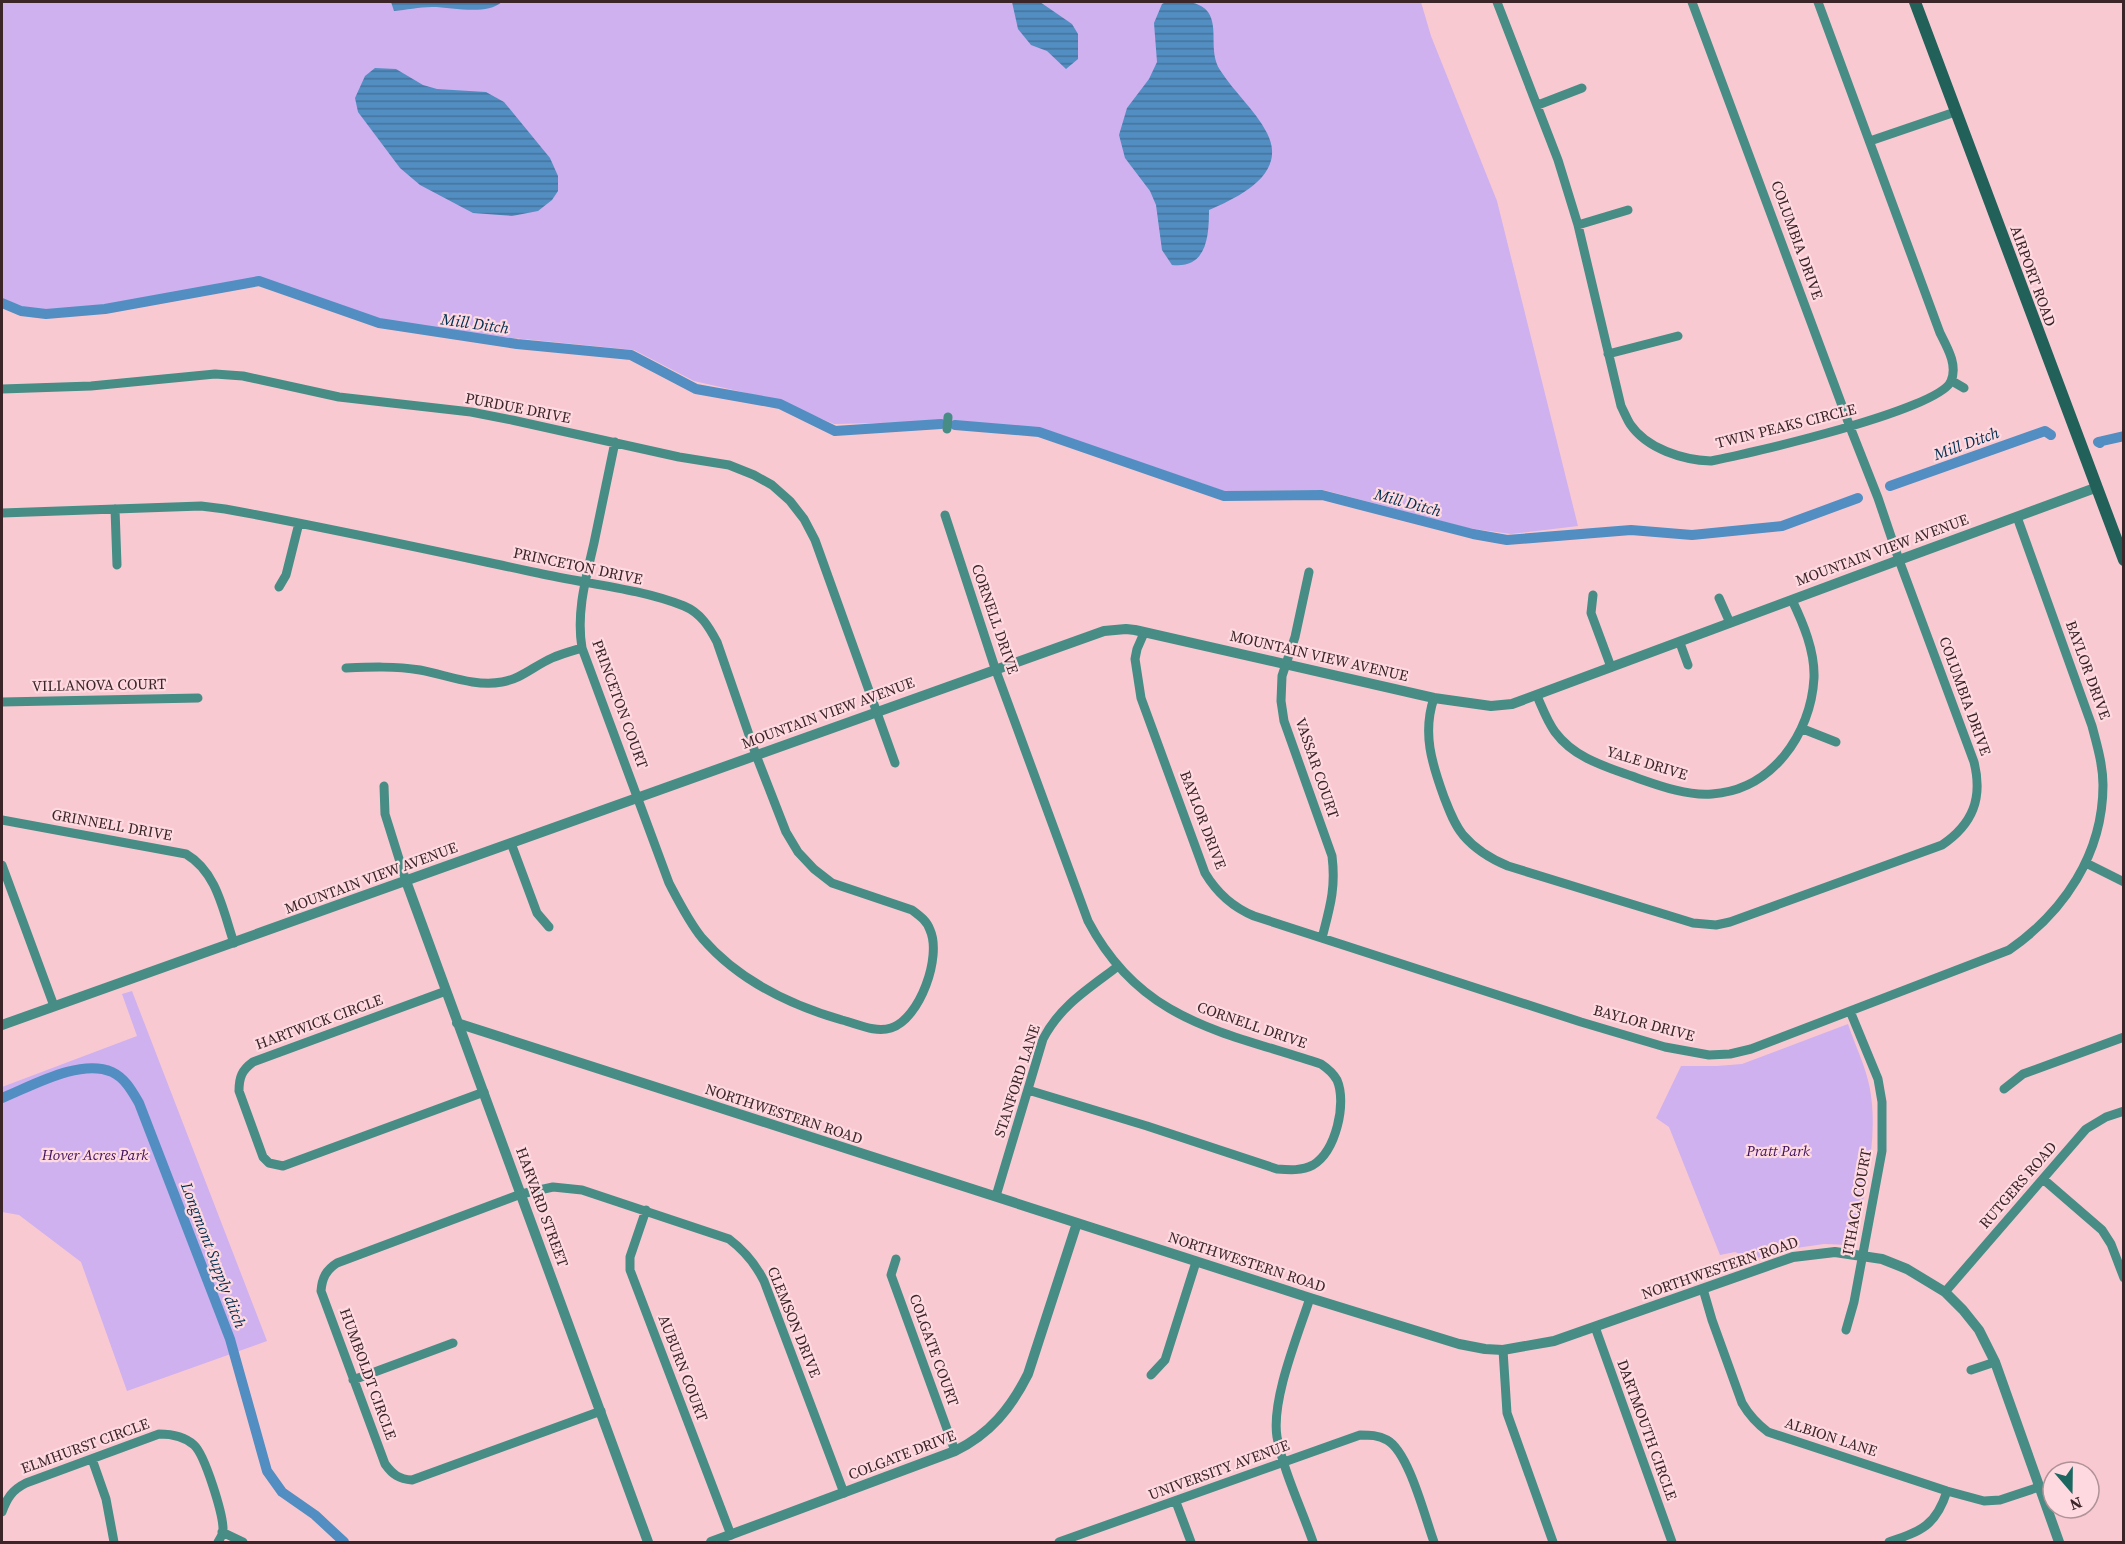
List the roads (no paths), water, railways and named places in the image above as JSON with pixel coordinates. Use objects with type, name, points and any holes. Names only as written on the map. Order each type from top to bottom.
[{"type":"main road","name":"AIRPORT ROAD","points":[[1915,2],[2095,488],[2124,560]]},
{"type":"street","name":"TWIN PEAKS CIRCLE","points":[[1497,2],[1558,160],[1578,225],[1621,406],[1631,425],[1649,441],[1674,455],[1692,460],[1711,461],[1850,427],[1937,395],[1952,381]]},
{"type":"street","name":"COLUMBIA DRIVE","points":[[1434,698],[1430,708],[1428,737],[1432,765],[1451,816],[1473,845],[1485,855],[1508,866],[1693,923],[1716,925],[1730,922],[1942,845],[1958,832],[1971,816],[1978,789],[1974,762],[1878,498],[1692,2]]},
{"type":"street","points":[[1818,2],[1950,355],[1953,368],[1952,381],[1964,388]]},
{"type":"street","points":[[1538,105],[1582,88]]},
{"type":"street","points":[[1870,141],[1955,112]]},
{"type":"street","points":[[1578,225],[1628,210]]},
{"type":"street","points":[[1608,354],[1677,336]]},
{"type":"street","name":"PURDUE DRIVE","points":[[2,388],[91,386],[215,374],[243,376],[339,397],[481,414],[679,457],[729,465],[754,475],[772,485],[790,501],[804,519],[815,540],[895,763]]},
{"type":"street","points":[[947,429],[948,417]]},
{"type":"street","name":"PRINCETON COURT","points":[[615,442],[579,612],[582,648],[638,797]]},
{"type":"street","name":"MOUNTAIN VIEW AVENUE","points":[[2,1025],[995,668],[1104,631],[1126,629],[1434,698],[1491,706],[1512,704],[2095,488]]},
{"type":"street","name":"PRINCETON DRIVE","points":[[2,513],[201,506],[225,508],[585,582],[686,607],[709,626],[717,642],[756,755],[786,832],[798,852],[832,883],[912,910],[923,918],[930,929],[934,952],[927,983],[917,1006],[909,1017],[897,1026],[877,1030],[811,1011],[760,986],[730,964],[702,938],[687,916],[669,883],[638,797]]},
{"type":"street","points":[[115,509],[117,565]]},
{"type":"street","name":"CORNELL DRIVE","points":[[945,515],[995,668],[1088,921],[1100,945],[1116,967],[1141,990],[1169,1010],[1211,1029],[1321,1064],[1337,1080],[1341,1098],[1340,1117],[1334,1136],[1322,1157],[1308,1167],[1292,1170],[1277,1169],[1028,1090]]},
{"type":"street","name":"BAYLOR DRIVE","points":[[1144,633],[1135,659],[1138,687],[1205,873],[1227,901],[1244,912],[1581,1022],[1665,1047],[1709,1055],[1730,1054],[1751,1049],[2009,950],[2030,936],[2055,912],[2072,889],[2086,863],[2101,807],[2103,784],[2099,751],[2017,517]]},
{"type":"street","points":[[279,587],[286,575],[299,523]]},
{"type":"street","name":"VASSAR COURT","points":[[1309,572],[1295,637],[1282,676],[1281,701],[1284,721],[1332,856],[1333,896],[1322,938]]},
{"type":"street","points":[[1593,595],[1591,613],[1611,667]]},
{"type":"street","points":[[1719,598],[1730,623]]},
{"type":"street","name":"YALE DRIVE","points":[[1537,696],[1554,730],[1565,744],[1580,756],[1659,785],[1696,794],[1724,792],[1754,781],[1771,769],[1790,748],[1803,729],[1809,707],[1814,678],[1813,663],[1806,634],[1792,600]]},
{"type":"street","points":[[1680,643],[1688,665]]},
{"type":"street","points":[[346,668],[389,667],[420,670],[452,679],[483,684],[520,677],[552,658],[582,648]]},
{"type":"street","name":"VILLANOVA COURT","points":[[2,702],[198,698]]},
{"type":"street","points":[[1803,729],[1836,742]]},
{"type":"street","points":[[384,786],[384,814],[406,881]]},
{"type":"street","name":"GRINNELL DRIVE","points":[[2,820],[186,854],[206,870],[216,889],[234,943]]},
{"type":"street","points":[[511,843],[537,913],[549,927]]},
{"type":"street","points":[[2086,863],[2124,882]]},
{"type":"street","points":[[2,869],[54,1006]]},
{"type":"street","name":"HARVARD STREET","points":[[406,881],[648,1542]]},
{"type":"street","name":"STANFORD LANE","points":[[996,1196],[1043,1039],[1052,1022],[1064,1008],[1116,967]]},
{"type":"street","name":"HARTWICK CIRCLE","points":[[446,991],[253,1062],[246,1067],[239,1079],[238,1091],[263,1157],[269,1163],[283,1166],[484,1092]]},
{"type":"street","name":"ITHACA COURT","points":[[1846,1330],[1854,1302],[1882,1151],[1882,1102],[1878,1078],[1850,1011]]},
{"type":"street","name":"NORTHWESTERN ROAD","points":[[457,1023],[1196,1262],[1459,1344],[1503,1350],[1554,1341],[1792,1257],[1835,1252],[1882,1259],[1907,1269],[1945,1292],[1979,1330],[1995,1362],[2038,1487],[2060,1542]]},
{"type":"street","points":[[2004,1089],[2022,1074],[2124,1037]]},
{"type":"street","name":"RUTGERS ROAD","points":[[1945,1292],[2086,1129],[2106,1117],[2124,1111]]},
{"type":"street","points":[[2043,1179],[2102,1230],[2111,1244],[2124,1278]]},
{"type":"street","name":"CLEMSON DRIVE","points":[[521,1194],[553,1187],[574,1189],[646,1210],[729,1239],[745,1252],[757,1267],[844,1493]]},
{"type":"street","name":"HUMBOLDT CIRCLE","points":[[521,1194],[330,1267],[322,1280],[321,1291],[353,1380],[385,1464],[392,1473],[402,1479],[411,1480],[601,1411]]},
{"type":"street","name":"AUBURN COURT","points":[[646,1210],[630,1257],[630,1270],[730,1535]]},
{"type":"street","name":"COLGATE DRIVE","points":[[711,1542],[955,1451],[985,1434],[1001,1417],[1028,1374],[1077,1223]]},
{"type":"street","name":"COLGATE COURT","points":[[896,1260],[891,1275],[955,1451]]},
{"type":"street","points":[[1151,1376],[1164,1360],[1196,1262]]},
{"type":"street","name":"ALBION LANE","points":[[1703,1289],[1742,1403],[1757,1424],[1768,1432],[1984,1501],[2000,1500],[2038,1487]]},
{"type":"street","points":[[1310,1298],[1278,1401],[1277,1438],[1313,1542]]},
{"type":"street","name":"DARTMOUTH CIRCLE","points":[[1594,1328],[1672,1542]]},
{"type":"street","points":[[353,1380],[453,1343]]},
{"type":"street","points":[[1503,1350],[1507,1413],[1553,1542]]},
{"type":"street","points":[[1971,1370],[1995,1362]]},
{"type":"street","name":"ELMHURST CIRCLE","points":[[2,1512],[7,1499],[15,1489],[159,1434],[171,1434],[184,1438],[204,1457],[220,1514],[222,1533]]},
{"type":"street","name":"UNIVERSITY AVENUE","points":[[1059,1542],[1070,1541],[1360,1435],[1374,1435],[1389,1441],[1399,1450],[1406,1463],[1434,1542]]},
{"type":"street","points":[[92,1459],[106,1499],[114,1542]]},
{"type":"street","points":[[1889,1542],[1922,1530],[1933,1521],[1942,1507],[1947,1491]]},
{"type":"street","points":[[1176,1502],[1191,1542]]},
{"type":"street","points":[[218,1542],[222,1533],[243,1542]]},
{"type":"water","points":[[391,2],[502,2],[487,9],[478,10],[422,7],[394,11]]},
{"type":"water","points":[[1012,2],[1040,2],[1072,24],[1078,34],[1078,59],[1066,69],[1047,51],[1031,45],[1018,29]]},
{"type":"water","points":[[1166,2],[1195,3],[1208,12],[1213,25],[1216,63],[1262,125],[1272,148],[1271,160],[1266,172],[1257,182],[1234,198],[1209,210],[1207,240],[1204,249],[1193,262],[1184,265],[1172,265],[1162,250],[1156,205],[1150,191],[1125,158],[1119,135],[1127,108],[1149,79],[1157,62],[1154,23],[1162,4]]},
{"type":"water","points":[[375,68],[396,69],[423,85],[437,89],[486,92],[504,102],[550,158],[558,176],[558,191],[552,200],[538,211],[512,216],[473,213],[420,185],[400,168],[358,112],[355,98],[365,76]]},
{"type":"waterway","name":"Mill Ditch","points":[[2,303],[21,311],[46,314],[105,309],[259,281],[379,323],[517,344],[631,355],[696,389],[780,404],[835,431],[941,424]]},
{"type":"waterway","name":"Mill Ditch","points":[[955,425],[1039,432],[1224,496],[1322,495],[1473,534],[1507,540],[1631,530],[1692,535],[1782,526],[1858,498]]},
{"type":"waterway","name":"Mill Ditch","points":[[1890,486],[2045,431],[2051,435]]},
{"type":"waterway","name":"Mill Ditch","points":[[2100,443],[2098,442],[2124,436]]},
{"type":"waterway","name":"Longmont Supply ditch","points":[[2,1098],[56,1075],[86,1068],[112,1072],[128,1085],[139,1103],[230,1339],[267,1471],[282,1492],[315,1515],[344,1542]]},
{"type":"park label","name":"Pratt Park","points":[[1778,1151]]},
{"type":"park label","name":"Hover Acres Park","points":[[95,1155]]}]
